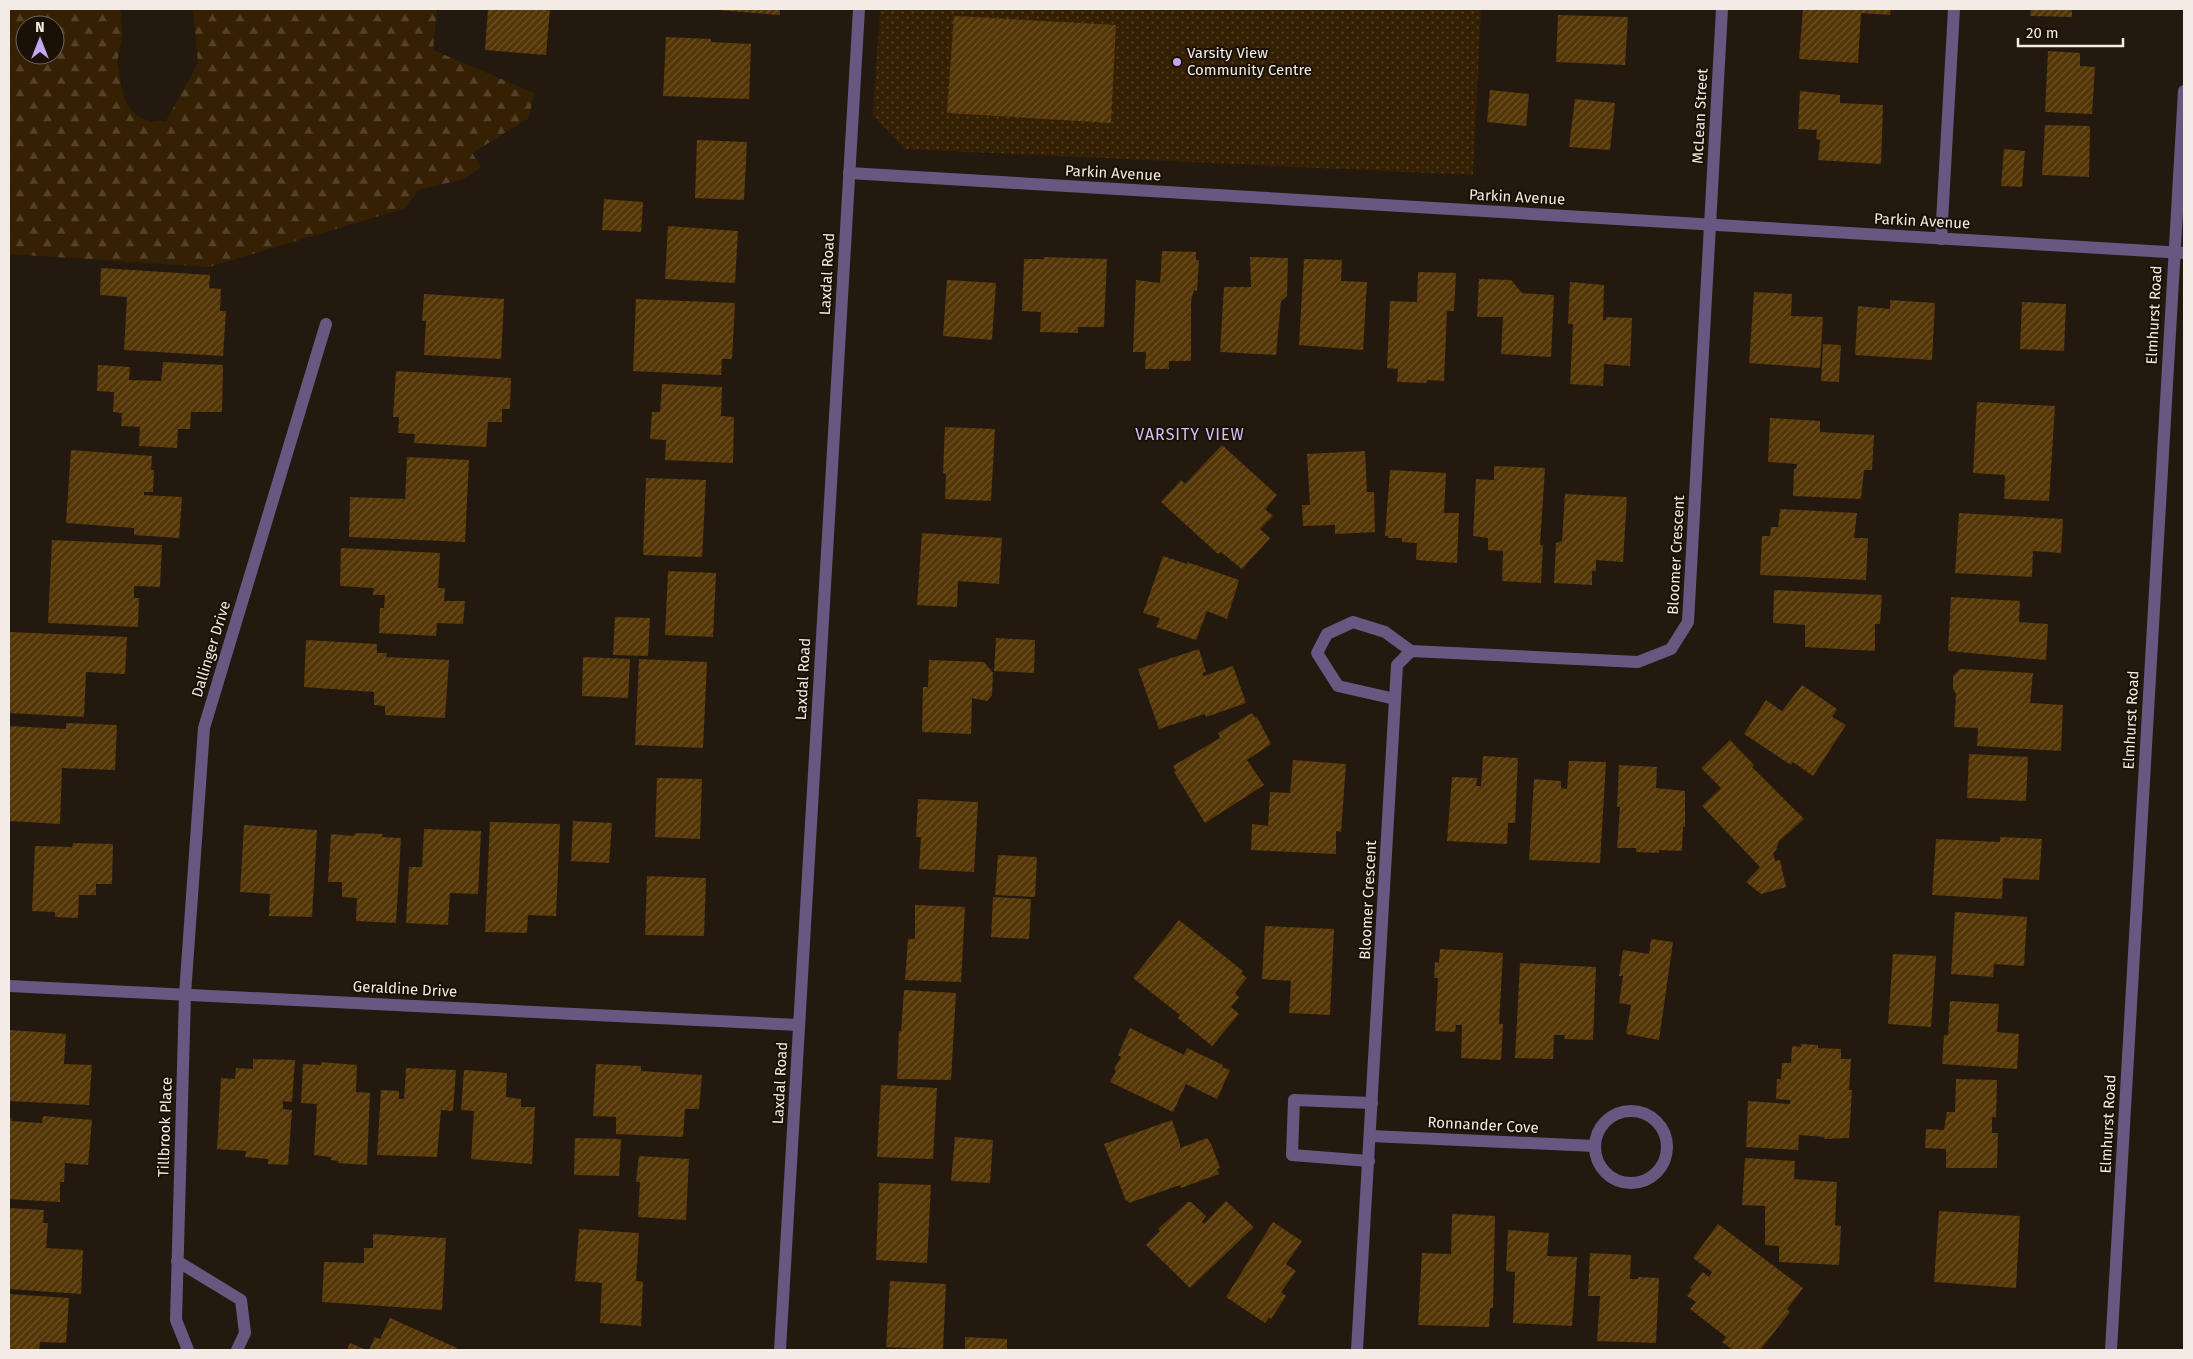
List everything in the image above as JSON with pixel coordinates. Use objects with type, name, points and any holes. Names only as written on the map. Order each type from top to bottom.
[{"type":"street","name":"Laxdal Road","points":[[780,1350],[858,9]]},
{"type":"street","name":"McLean Street","points":[[1711,225],[1722,9]]},
{"type":"street","points":[[1941,239],[1954,9]]},
{"type":"street","name":"Elmhurst Road","points":[[2112,1350],[2179,252],[2184,91]]},
{"type":"street","name":"Parkin Avenue","points":[[849,173],[2179,252]]},
{"type":"street","name":"Bloomer Crescent","points":[[1357,1350],[1371,1136],[1397,665],[1411,650],[1638,662],[1672,649],[1688,622],[1711,225]]},
{"type":"street","name":"Dallinger Drive","points":[[185,994],[204,728],[326,324]]},
{"type":"street","points":[[1395,699],[1338,686],[1317,654],[1327,634],[1353,622],[1385,632],[1411,650]]},
{"type":"street","name":"Geraldine Drive","points":[[9,986],[799,1025]]},
{"type":"street","name":"Tillbrook Place","points":[[185,994],[176,1320],[188,1350]]},
{"type":"street","points":[[1369,1161],[1292,1155],[1294,1100],[1372,1103]]},
{"type":"street","points":[[1629,1111],[1641,1113],[1652,1118],[1661,1127],[1667,1149],[1664,1161],[1657,1172],[1644,1180],[1631,1183],[1619,1181],[1602,1169],[1596,1158],[1595,1146],[1597,1134],[1604,1123],[1616,1114],[1629,1111]]},
{"type":"street","name":"Ronnander Cove","points":[[1371,1136],[1595,1146]]},
{"type":"street","points":[[177,1261],[241,1300],[245,1333],[237,1350]]},
{"type":"green space","points":[[9,9],[121,9],[122,36],[117,63],[124,99],[135,115],[151,122],[166,121],[198,63],[193,9],[437,9],[433,50],[534,93],[529,118],[472,153],[481,167],[465,179],[417,190],[406,208],[209,267],[9,254]]},
{"type":"green space","name":"Varsity View Community Centre","points":[[880,9],[1481,9],[1473,175],[904,149],[873,115]]},
{"type":"building","points":[[488,9],[550,9],[546,55],[485,50]]},
{"type":"building","points":[[705,9],[780,9],[780,15]]},
{"type":"building","points":[[1799,9],[1891,9],[1890,15],[1861,13],[1858,63],[1799,59],[1803,10]]},
{"type":"building","points":[[2031,9],[2072,9],[2072,17],[2030,16]]},
{"type":"building","points":[[1558,15],[1628,17],[1625,65],[1556,62]]},
{"type":"building","points":[[954,16],[1116,25],[1111,123],[947,113]]},
{"type":"building","points":[[666,37],[711,39],[711,42],[751,44],[749,99],[663,96]]},
{"type":"building","points":[[2048,51],[2080,53],[2080,66],[2095,67],[2092,114],[2045,112]]},
{"type":"building","points":[[1490,90],[1529,94],[1526,126],[1487,122]]},
{"type":"building","points":[[1800,91],[1840,95],[1840,103],[1883,105],[1881,164],[1818,160],[1820,140],[1816,139],[1817,130],[1798,129]]},
{"type":"building","points":[[1575,99],[1615,103],[1610,150],[1569,147]]},
{"type":"building","points":[[2045,125],[2090,126],[2089,177],[2042,175]]},
{"type":"building","points":[[697,140],[747,142],[744,200],[695,198]]},
{"type":"building","points":[[2004,149],[2025,151],[2022,187],[2001,186]]},
{"type":"building","points":[[604,199],[643,202],[641,232],[602,230]]},
{"type":"building","points":[[668,226],[738,231],[735,283],[665,279]]},
{"type":"building","points":[[1162,251],[1196,252],[1196,260],[1199,260],[1197,291],[1194,290],[1191,301],[1191,361],[1169,361],[1169,369],[1145,369],[1146,352],[1133,352],[1136,280],[1160,283]]},
{"type":"building","points":[[1044,257],[1107,259],[1104,327],[1078,327],[1078,333],[1040,332],[1041,312],[1022,311],[1024,259],[1044,259]]},
{"type":"building","points":[[1250,257],[1288,258],[1287,296],[1281,301],[1276,355],[1220,352],[1224,287],[1251,287]]},
{"type":"building","points":[[1304,259],[1342,260],[1341,281],[1367,282],[1363,350],[1299,345]]},
{"type":"building","points":[[101,268],[210,275],[209,288],[221,289],[220,311],[226,311],[223,356],[124,350],[127,297],[100,295]]},
{"type":"building","points":[[1418,272],[1456,273],[1454,311],[1447,311],[1444,381],[1427,380],[1426,383],[1397,382],[1398,369],[1387,368],[1390,301],[1417,302]]},
{"type":"building","points":[[1479,279],[1511,280],[1522,293],[1554,295],[1551,357],[1501,354],[1503,317],[1477,317]]},
{"type":"building","points":[[947,280],[996,283],[992,340],[943,336]]},
{"type":"building","points":[[1570,282],[1604,285],[1603,320],[1606,320],[1606,317],[1632,318],[1630,366],[1604,364],[1603,386],[1570,384],[1573,324],[1568,324]]},
{"type":"building","points":[[1754,292],[1792,294],[1791,316],[1823,317],[1820,368],[1749,363]]},
{"type":"building","points":[[424,294],[504,299],[501,359],[424,355],[426,321],[422,321]]},
{"type":"building","points":[[636,299],[735,303],[732,359],[722,359],[721,375],[633,371]]},
{"type":"building","points":[[1890,300],[1935,303],[1932,360],[1855,355],[1858,306],[1890,309]]},
{"type":"building","points":[[2022,302],[2066,304],[2064,351],[2020,349]]},
{"type":"building","points":[[1823,344],[1841,345],[1839,382],[1821,381]]},
{"type":"building","points":[[163,362],[223,365],[222,412],[191,412],[190,429],[178,429],[177,448],[139,446],[140,427],[121,426],[122,413],[113,412],[114,392],[97,391],[98,365],[130,367],[129,380],[161,381]]},
{"type":"building","points":[[396,371],[511,378],[510,409],[502,409],[502,422],[488,422],[486,447],[414,443],[415,434],[398,433],[399,417],[393,417]]},
{"type":"building","points":[[662,384],[722,387],[721,416],[734,417],[733,463],[665,460],[666,440],[650,439],[652,412],[660,412]]},
{"type":"building","points":[[1977,402],[2055,406],[2049,501],[2004,499],[2005,475],[1973,473]]},
{"type":"building","points":[[1770,418],[1820,421],[1820,432],[1874,435],[1872,470],[1864,470],[1861,499],[1793,496],[1794,469],[1796,469],[1797,464],[1768,462]]},
{"type":"building","points":[[945,427],[995,429],[991,501],[945,499],[946,474],[943,473]]},
{"type":"building","points":[[1222,445],[1277,495],[1265,509],[1273,516],[1260,529],[1270,538],[1242,569],[1221,552],[1218,554],[1161,502],[1181,480],[1185,484]]},
{"type":"building","points":[[71,450],[152,456],[151,470],[154,470],[153,492],[144,492],[144,495],[182,497],[179,538],[134,535],[134,528],[66,523]]},
{"type":"building","points":[[1365,451],[1367,492],[1374,492],[1375,532],[1335,534],[1335,525],[1303,526],[1302,505],[1310,505],[1307,454]]},
{"type":"building","points":[[407,457],[469,460],[465,542],[349,537],[350,497],[405,499]]},
{"type":"building","points":[[1494,466],[1545,468],[1540,545],[1543,545],[1541,583],[1502,581],[1503,551],[1488,550],[1488,538],[1473,536],[1476,479],[1494,480]]},
{"type":"building","points":[[1390,470],[1446,473],[1444,513],[1459,513],[1457,563],[1416,560],[1417,543],[1402,542],[1402,538],[1388,538],[1388,536],[1385,536]]},
{"type":"building","points":[[646,478],[706,480],[702,557],[643,555]]},
{"type":"building","points":[[1565,494],[1627,497],[1623,562],[1596,560],[1596,571],[1592,571],[1592,585],[1554,583],[1556,543],[1562,541]]},
{"type":"building","points":[[1780,509],[1857,513],[1854,538],[1868,538],[1866,580],[1760,575],[1762,536],[1770,536],[1771,527],[1778,527]]},
{"type":"building","points":[[1959,513],[2063,519],[2061,553],[2033,551],[2032,577],[1955,573]]},
{"type":"building","points":[[922,533],[1002,538],[999,584],[958,581],[957,607],[917,605]]},
{"type":"building","points":[[52,540],[162,545],[160,587],[134,586],[134,598],[139,598],[138,627],[48,623]]},
{"type":"building","points":[[341,548],[440,553],[438,588],[445,588],[444,601],[465,601],[463,624],[437,623],[436,636],[379,633],[380,608],[384,608],[385,595],[373,595],[374,588],[340,586]]},
{"type":"building","points":[[1163,556],[1187,564],[1187,562],[1239,580],[1227,619],[1207,611],[1196,640],[1156,627],[1160,618],[1143,613]]},
{"type":"building","points":[[668,571],[716,573],[713,637],[665,635]]},
{"type":"building","points":[[1774,590],[1882,595],[1880,624],[1875,624],[1875,651],[1805,647],[1805,625],[1773,623]]},
{"type":"building","points":[[1951,597],[2020,601],[2019,622],[2048,624],[2046,660],[1948,651]]},
{"type":"building","points":[[615,617],[650,618],[648,656],[613,655]]},
{"type":"building","points":[[9,632],[127,637],[125,674],[86,672],[84,717],[9,713]]},
{"type":"building","points":[[996,638],[1035,640],[1034,673],[994,671]]},
{"type":"building","points":[[306,640],[377,644],[377,653],[387,653],[386,657],[449,660],[445,718],[385,715],[385,706],[374,705],[374,692],[304,687]]},
{"type":"building","points":[[1199,649],[1206,672],[1202,673],[1204,676],[1233,666],[1246,703],[1206,717],[1205,714],[1159,729],[1138,669]]},
{"type":"building","points":[[583,657],[630,659],[628,698],[582,696]]},
{"type":"building","points":[[639,659],[707,662],[703,748],[635,745]]},
{"type":"building","points":[[929,660],[984,662],[993,673],[992,695],[987,701],[972,698],[971,734],[922,732],[923,687],[928,687]]},
{"type":"building","points":[[1960,669],[2033,673],[2030,703],[2063,705],[2061,751],[1977,746],[1978,728],[1954,727],[1956,694],[1953,689],[1953,676]]},
{"type":"building","points":[[1802,685],[1837,709],[1832,717],[1846,725],[1813,776],[1793,762],[1791,765],[1744,734],[1766,700],[1782,711]]},
{"type":"building","points":[[1252,713],[1255,718],[1257,717],[1271,744],[1247,760],[1264,785],[1205,823],[1174,772],[1176,771],[1173,766],[1220,738],[1218,733]]},
{"type":"building","points":[[66,723],[117,725],[115,770],[62,768],[60,824],[9,821],[9,726],[66,729]]},
{"type":"building","points":[[1730,740],[1754,765],[1752,767],[1804,819],[1779,841],[1773,853],[1775,861],[1780,860],[1786,887],[1761,894],[1746,882],[1760,867],[1702,806],[1721,788],[1701,768]]},
{"type":"building","points":[[1969,754],[2028,757],[2026,801],[1967,798]]},
{"type":"building","points":[[1483,756],[1518,758],[1515,823],[1508,823],[1507,844],[1447,841],[1452,777],[1477,778],[1476,786],[1481,786]]},
{"type":"building","points":[[1293,760],[1346,764],[1341,832],[1336,831],[1336,854],[1251,850],[1252,824],[1268,826],[1270,792],[1290,793]]},
{"type":"building","points":[[1569,761],[1606,762],[1600,863],[1529,860],[1534,779],[1561,781],[1561,788],[1567,789]]},
{"type":"building","points":[[1619,765],[1657,767],[1656,788],[1685,791],[1685,827],[1683,827],[1682,851],[1636,852],[1636,848],[1617,848],[1620,807],[1617,807]]},
{"type":"building","points":[[657,778],[702,779],[700,839],[655,837]]},
{"type":"building","points":[[918,799],[978,802],[974,872],[919,869],[921,837],[916,837]]},
{"type":"building","points":[[573,821],[612,823],[609,863],[571,861]]},
{"type":"building","points":[[490,822],[560,824],[556,916],[528,915],[527,933],[485,932]]},
{"type":"building","points":[[244,825],[317,830],[312,917],[269,916],[270,894],[240,892]]},
{"type":"building","points":[[424,829],[481,831],[478,894],[450,893],[448,925],[406,923],[409,867],[422,867]]},
{"type":"building","points":[[355,833],[383,834],[382,837],[401,838],[396,923],[356,921],[357,898],[342,897],[342,882],[328,882],[331,834],[354,836]]},
{"type":"building","points":[[2000,837],[2042,839],[2039,880],[2003,878],[2002,899],[1932,895],[1936,839],[2000,842]]},
{"type":"building","points":[[73,843],[113,844],[112,884],[96,884],[96,895],[79,895],[78,918],[55,917],[55,912],[32,911],[35,846],[72,847]]},
{"type":"building","points":[[998,855],[1037,857],[1035,897],[995,895]]},
{"type":"building","points":[[647,876],[706,878],[704,936],[645,935]]},
{"type":"building","points":[[993,897],[1031,899],[1029,939],[991,937]]},
{"type":"building","points":[[915,905],[965,907],[961,982],[905,980],[908,939],[915,939]]},
{"type":"building","points":[[1955,912],[2027,917],[2024,966],[1994,964],[1993,977],[1951,974]]},
{"type":"building","points":[[1179,920],[1243,971],[1241,973],[1247,978],[1235,993],[1239,997],[1231,1007],[1239,1014],[1212,1046],[1178,1018],[1180,1015],[1133,978]]},
{"type":"building","points":[[1265,926],[1334,929],[1330,1015],[1289,1013],[1291,981],[1262,979]]},
{"type":"building","points":[[1651,939],[1673,942],[1659,1040],[1626,1034],[1631,1005],[1619,1003],[1623,976],[1619,976],[1623,950],[1649,954]]},
{"type":"building","points":[[1440,949],[1503,953],[1499,1024],[1503,1024],[1501,1060],[1461,1058],[1462,1025],[1456,1025],[1455,1032],[1435,1031],[1438,978],[1434,978],[1435,962],[1439,963]]},
{"type":"building","points":[[1893,954],[1936,956],[1931,1027],[1888,1024]]},
{"type":"building","points":[[1520,963],[1596,967],[1593,1040],[1564,1039],[1565,1035],[1554,1035],[1553,1059],[1515,1058]]},
{"type":"building","points":[[904,990],[956,993],[951,1080],[897,1079],[899,1031],[901,1031]]},
{"type":"building","points":[[1950,1001],[1999,1004],[1997,1032],[2019,1034],[2017,1069],[1942,1064],[1944,1035],[1948,1035]]},
{"type":"building","points":[[1130,1028],[1184,1055],[1187,1048],[1230,1070],[1217,1099],[1186,1084],[1173,1112],[1110,1082],[1116,1071],[1114,1069],[1121,1057],[1118,1055]]},
{"type":"building","points":[[9,1030],[66,1034],[64,1064],[92,1065],[89,1105],[9,1101]]},
{"type":"building","points":[[1801,1044],[1818,1045],[1818,1048],[1841,1049],[1841,1059],[1851,1059],[1849,1090],[1852,1090],[1849,1138],[1824,1139],[1825,1137],[1799,1135],[1798,1150],[1746,1147],[1748,1101],[1790,1104],[1790,1100],[1776,1099],[1777,1079],[1781,1079],[1782,1063],[1791,1063],[1792,1046],[1801,1047]]},
{"type":"building","points":[[253,1059],[295,1060],[292,1102],[283,1101],[283,1109],[292,1110],[288,1165],[268,1164],[268,1159],[245,1157],[246,1151],[217,1149],[221,1078],[235,1079],[236,1068],[253,1069]]},
{"type":"building","points":[[321,1062],[357,1065],[356,1092],[370,1093],[367,1165],[338,1163],[339,1161],[331,1160],[331,1157],[314,1155],[317,1104],[301,1103],[303,1064],[321,1065]]},
{"type":"building","points":[[596,1064],[641,1066],[641,1071],[702,1075],[699,1109],[685,1109],[683,1137],[616,1134],[616,1117],[593,1116]]},
{"type":"building","points":[[406,1068],[456,1070],[453,1111],[441,1110],[437,1157],[377,1155],[381,1090],[399,1091],[399,1099],[404,1099]]},
{"type":"building","points":[[464,1070],[507,1073],[506,1097],[521,1099],[521,1107],[535,1107],[532,1164],[471,1159],[474,1111],[461,1110]]},
{"type":"building","points":[[1956,1079],[1997,1080],[1996,1117],[1992,1117],[1992,1133],[1998,1133],[1997,1168],[1946,1168],[1946,1149],[1925,1148],[1926,1129],[1944,1130],[1947,1112],[1955,1112]]},
{"type":"building","points":[[881,1085],[937,1088],[933,1159],[877,1157]]},
{"type":"building","points":[[43,1116],[92,1120],[88,1165],[65,1163],[64,1182],[60,1182],[60,1202],[9,1199],[9,1118],[12,1118],[11,1121],[42,1123]]},
{"type":"building","points":[[1172,1120],[1180,1148],[1207,1138],[1220,1168],[1217,1169],[1219,1174],[1181,1188],[1180,1185],[1129,1203],[1126,1201],[1104,1144]]},
{"type":"building","points":[[955,1137],[993,1140],[990,1183],[951,1181]]},
{"type":"building","points":[[575,1138],[621,1139],[619,1176],[574,1175]]},
{"type":"building","points":[[639,1156],[689,1159],[686,1220],[638,1217],[640,1182],[636,1182]]},
{"type":"building","points":[[1745,1158],[1795,1161],[1794,1179],[1837,1182],[1835,1225],[1841,1226],[1839,1265],[1779,1262],[1779,1246],[1765,1245],[1765,1206],[1742,1205]]},
{"type":"building","points":[[879,1183],[931,1185],[927,1263],[876,1260]]},
{"type":"building","points":[[1226,1201],[1254,1227],[1190,1288],[1146,1245],[1160,1231],[1158,1229],[1188,1202],[1191,1202],[1206,1216],[1202,1222],[1204,1224]]},
{"type":"building","points":[[9,1208],[44,1210],[43,1223],[48,1223],[46,1248],[83,1250],[81,1294],[9,1289]]},
{"type":"building","points":[[1939,1211],[2020,1216],[2016,1288],[1934,1282]]},
{"type":"building","points":[[1452,1214],[1495,1216],[1493,1308],[1490,1308],[1489,1327],[1418,1325],[1422,1253],[1451,1254]]},
{"type":"building","points":[[1273,1222],[1302,1241],[1286,1264],[1296,1271],[1281,1292],[1286,1296],[1271,1319],[1269,1317],[1265,1323],[1226,1297]]},
{"type":"building","points":[[1718,1224],[1803,1288],[1787,1309],[1790,1312],[1760,1350],[1733,1350],[1722,1342],[1726,1337],[1690,1309],[1696,1302],[1687,1296],[1692,1289],[1690,1288],[1703,1272],[1709,1277],[1712,1272],[1693,1258]]},
{"type":"building","points":[[579,1229],[639,1233],[636,1281],[643,1282],[641,1326],[600,1323],[602,1283],[575,1281]]},
{"type":"building","points":[[1508,1230],[1549,1233],[1547,1256],[1577,1257],[1572,1326],[1513,1323],[1515,1272],[1506,1271]]},
{"type":"building","points":[[373,1234],[446,1238],[442,1310],[322,1302],[324,1262],[364,1263],[364,1248],[373,1248]]},
{"type":"building","points":[[1590,1253],[1631,1255],[1630,1279],[1638,1279],[1638,1277],[1659,1278],[1656,1343],[1597,1341],[1600,1296],[1588,1296]]},
{"type":"building","points":[[890,1281],[946,1284],[943,1350],[886,1347]]},
{"type":"building","points":[[9,1294],[69,1298],[66,1343],[40,1342],[39,1350],[9,1350]]},
{"type":"building","points":[[390,1318],[457,1348],[456,1350],[369,1350],[375,1337],[380,1339]]},
{"type":"building","points":[[965,1337],[1007,1339],[1007,1350],[965,1350]]},
{"type":"building","points":[[350,1343],[366,1350],[347,1350]]},
{"type":"place","name":"Varsity View Community Centre","points":[[1177,62]]},
{"type":"district","name":"VARSITY VIEW","points":[[1190,434]]}]
